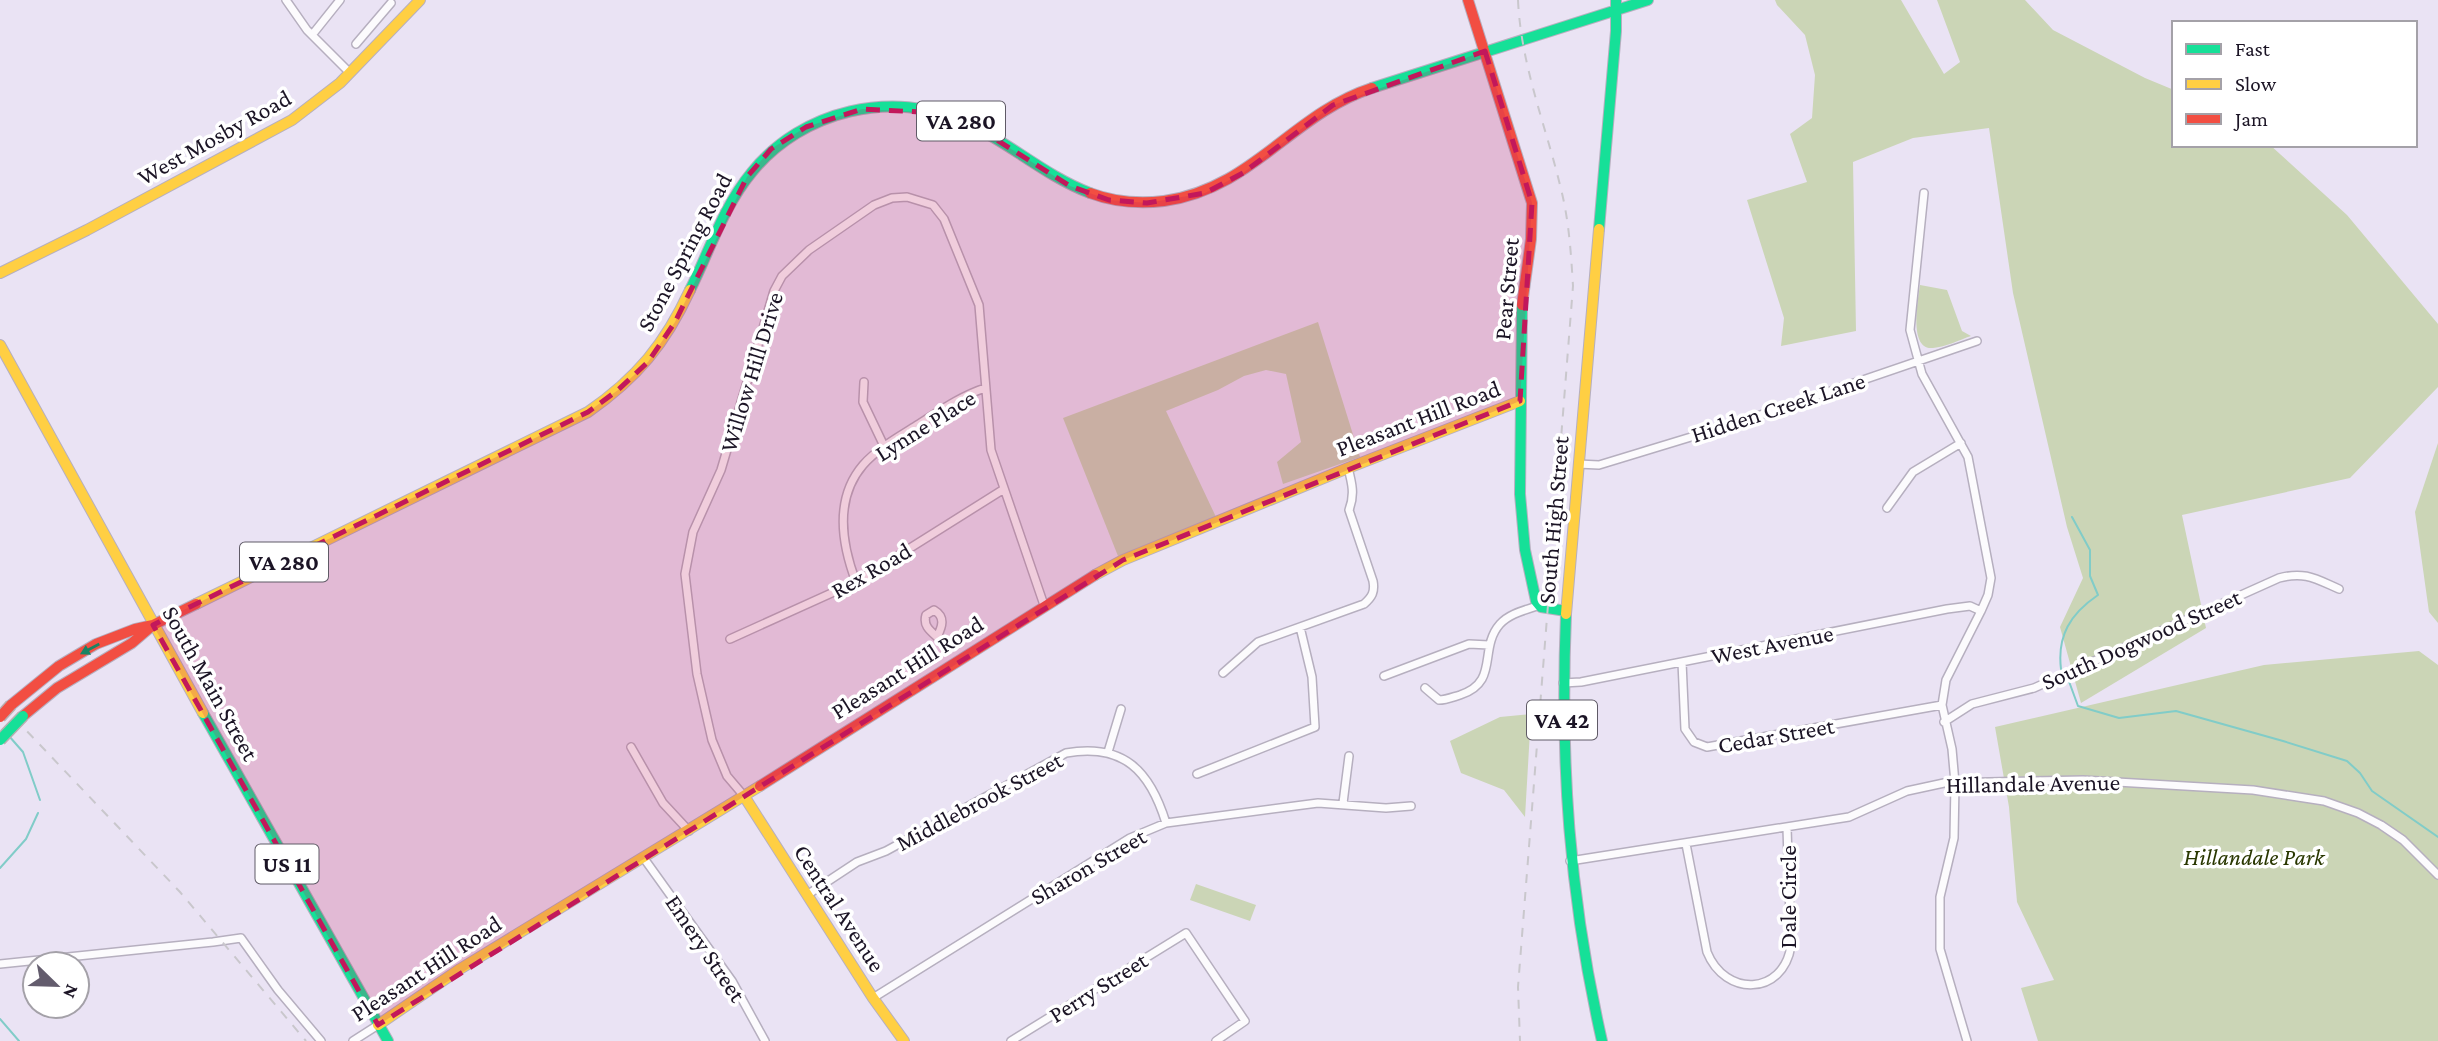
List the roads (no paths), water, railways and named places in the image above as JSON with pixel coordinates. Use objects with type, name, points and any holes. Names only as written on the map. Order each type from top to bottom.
[{"type":"main road","name":"West Mosby Road","points":[[0,273],[88,230],[281,127],[316,103],[349,73],[420,0]]},
{"type":"main road","name":"Pear Street","points":[[1468,0],[1532,204],[1532,234],[1522,300],[1520,401],[1526,553],[1533,589],[1540,605]]},
{"type":"main road","name":"Stone Spring Road","points":[[0,717],[29,688],[85,651],[133,627],[153,625],[588,412],[611,396],[634,377],[662,343],[736,191],[771,149],[806,127],[839,113],[890,106],[939,113],[976,127],[1052,176],[1087,193],[1125,202],[1176,200],[1205,193],[1243,173],[1334,105],[1366,90],[1618,3],[1648,0]]},
{"type":"main road","name":"South High Street","points":[[1602,1041],[1578,925],[1570,861],[1562,763],[1562,683],[1618,3]]},
{"type":"main road","name":"South Main Street","points":[[0,345],[153,625],[388,1041]]},
{"type":"main road","name":"Pleasant Hill Road","points":[[378,1025],[460,969],[689,831],[1044,605],[1123,560],[1520,401]]},
{"type":"main road","points":[[1540,605],[1566,611]]},
{"type":"main road","name":"Stone Spring Road","points":[[0,740],[38,700],[139,640],[153,625]]},
{"type":"main road","name":"Central Avenue","points":[[744,796],[873,998],[904,1041]]},
{"type":"street","points":[[286,0],[312,35],[349,73]]},
{"type":"street","points":[[312,35],[340,0]]},
{"type":"street","points":[[356,44],[390,1]]},
{"type":"street","points":[[1924,194],[1910,321],[1917,360],[1928,387],[1961,443],[1971,470],[1991,578],[1988,596],[1946,680],[1942,705],[1952,749],[1955,783],[1954,838],[1940,897],[1940,949],[1967,1041]]},
{"type":"street","name":"Willow Hill Drive","points":[[744,796],[727,776],[712,740],[697,674],[685,574],[693,531],[721,470],[774,291],[782,276],[808,250],[874,205],[892,198],[907,197],[933,205],[944,219],[979,305],[991,450],[1044,605]]},
{"type":"street","name":"Hidden Creek Lane","points":[[1578,464],[1599,466],[1737,423],[1977,341]]},
{"type":"street","points":[[864,382],[863,402],[884,446]]},
{"type":"street","name":"Lynne Place","points":[[856,582],[846,556],[842,520],[848,492],[862,466],[884,446],[965,394],[985,388]]},
{"type":"street","points":[[1887,508],[1913,472],[1961,443]]},
{"type":"street","points":[[1223,673],[1254,644],[1364,604],[1371,598],[1374,590],[1349,510],[1353,499],[1353,486],[1348,468]]},
{"type":"street","name":"Rex Road","points":[[730,639],[856,582],[1004,489]]},
{"type":"street","name":"South Dogwood Street","points":[[1944,722],[1972,704],[2034,688],[2279,578],[2304,574],[2339,589]]},
{"type":"street","points":[[1425,688],[1439,700],[1470,692],[1479,684],[1486,671],[1489,645],[1502,621],[1540,605]]},
{"type":"street","name":"West Avenue","points":[[1562,683],[1947,609],[1970,606],[1981,611]]},
{"type":"street","points":[[1198,774],[1315,727],[1312,677],[1300,627]]},
{"type":"street","points":[[1384,676],[1469,644],[1489,645]]},
{"type":"street","name":"Cedar Street","points":[[1682,662],[1685,729],[1693,742],[1707,747],[1942,705]]},
{"type":"street","points":[[1121,709],[1108,752],[1124,760],[1151,784],[1166,823]]},
{"type":"street","points":[[631,747],[663,803],[689,831]]},
{"type":"street","name":"Middlebrook Street","points":[[807,895],[857,862],[886,851],[1058,756],[1078,751],[1108,752]]},
{"type":"street","points":[[1343,803],[1349,756]]},
{"type":"street","name":"Hillandale Avenue","points":[[1570,861],[1849,817],[1917,788],[1944,783],[2120,782],[2253,790],[2315,799],[2347,809],[2381,825],[2403,840],[2438,875]]},
{"type":"street","name":"Sharon Street","points":[[873,998],[1130,838],[1166,823],[1318,803],[1386,808],[1411,806]]},
{"type":"street","name":"Dale Circle","points":[[1686,844],[1707,952],[1712,965],[1731,981],[1753,986],[1778,973],[1789,956],[1791,946],[1787,828]]},
{"type":"street","name":"Emery Street","points":[[643,857],[732,981],[765,1041]]},
{"type":"street","name":"Perry Street","points":[[1011,1041],[1186,933],[1245,1021],[1216,1041]]},
{"type":"street","points":[[0,964],[241,938],[278,990],[321,1041]]},
{"type":"street","name":"Pleasant Hill Road","points":[[353,1041],[378,1025]]},
{"type":"waterway","points":[[2061,669],[2061,646],[2068,627],[2080,610],[2098,595],[2090,576],[2090,550],[2072,517]]},
{"type":"waterway","points":[[2067,676],[2078,706],[2119,718],[2176,711],[2347,761],[2360,773],[2372,791],[2438,837]]},
{"type":"waterway","points":[[9,736],[23,752],[40,800]]},
{"type":"waterway","points":[[0,868],[26,839],[38,813]]},
{"type":"waterway","points":[[0,1019],[19,1041]]},
{"type":"railway","points":[[1518,0],[1529,72],[1564,201],[1573,286],[1518,987],[1520,1041]]},
{"type":"railway","points":[[0,708],[23,727],[180,892],[306,1041]]},
{"type":"park label","name":"Hillandale Park","points":[[2254,856]]}]
